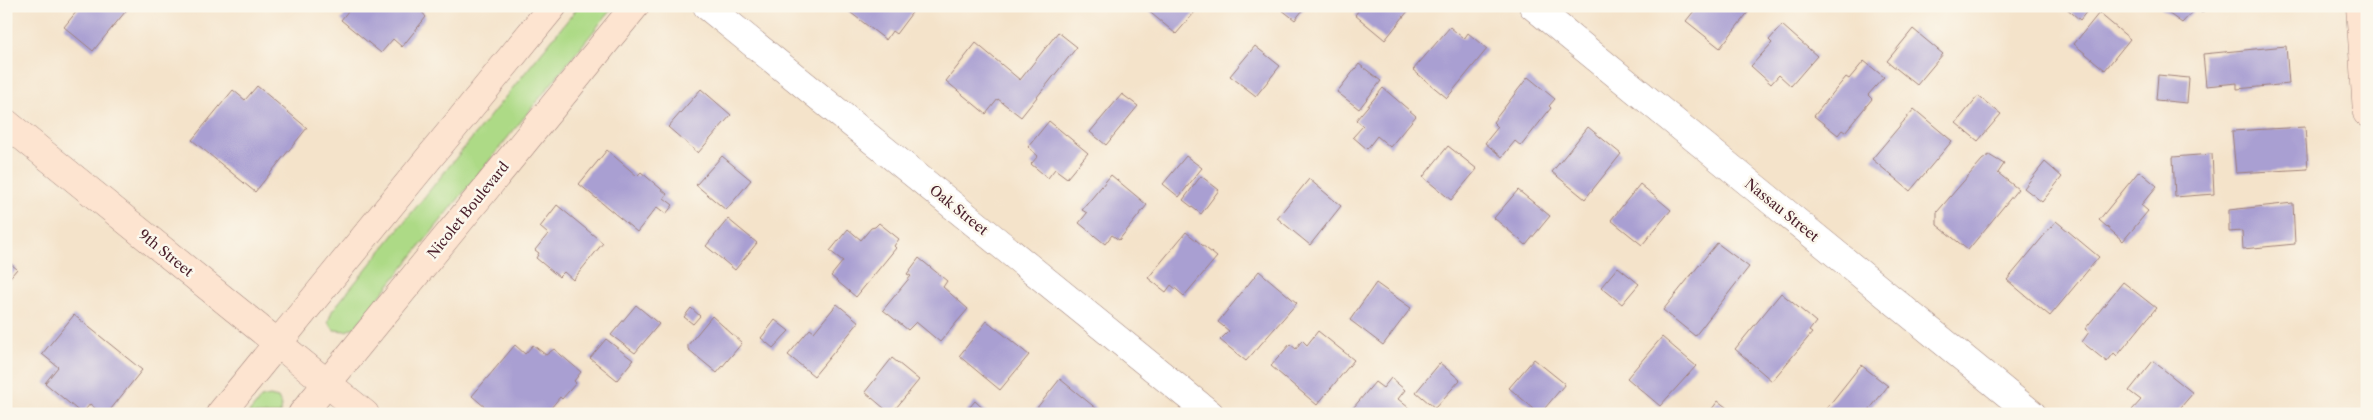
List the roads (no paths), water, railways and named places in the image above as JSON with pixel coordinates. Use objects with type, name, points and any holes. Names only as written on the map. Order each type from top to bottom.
[{"type":"street","points":[[220,414],[553,6]]},
{"type":"street","name":"Nicolet Boulevard","points":[[302,414],[635,6]]},
{"type":"street","name":"Oak Street","points":[[707,6],[1210,414]]},
{"type":"street","name":"Nassau Street","points":[[1533,6],[2032,414]]},
{"type":"street","points":[[2360,6],[2367,113]]},
{"type":"street","name":"9th Street","points":[[6,123],[365,414]]}]
